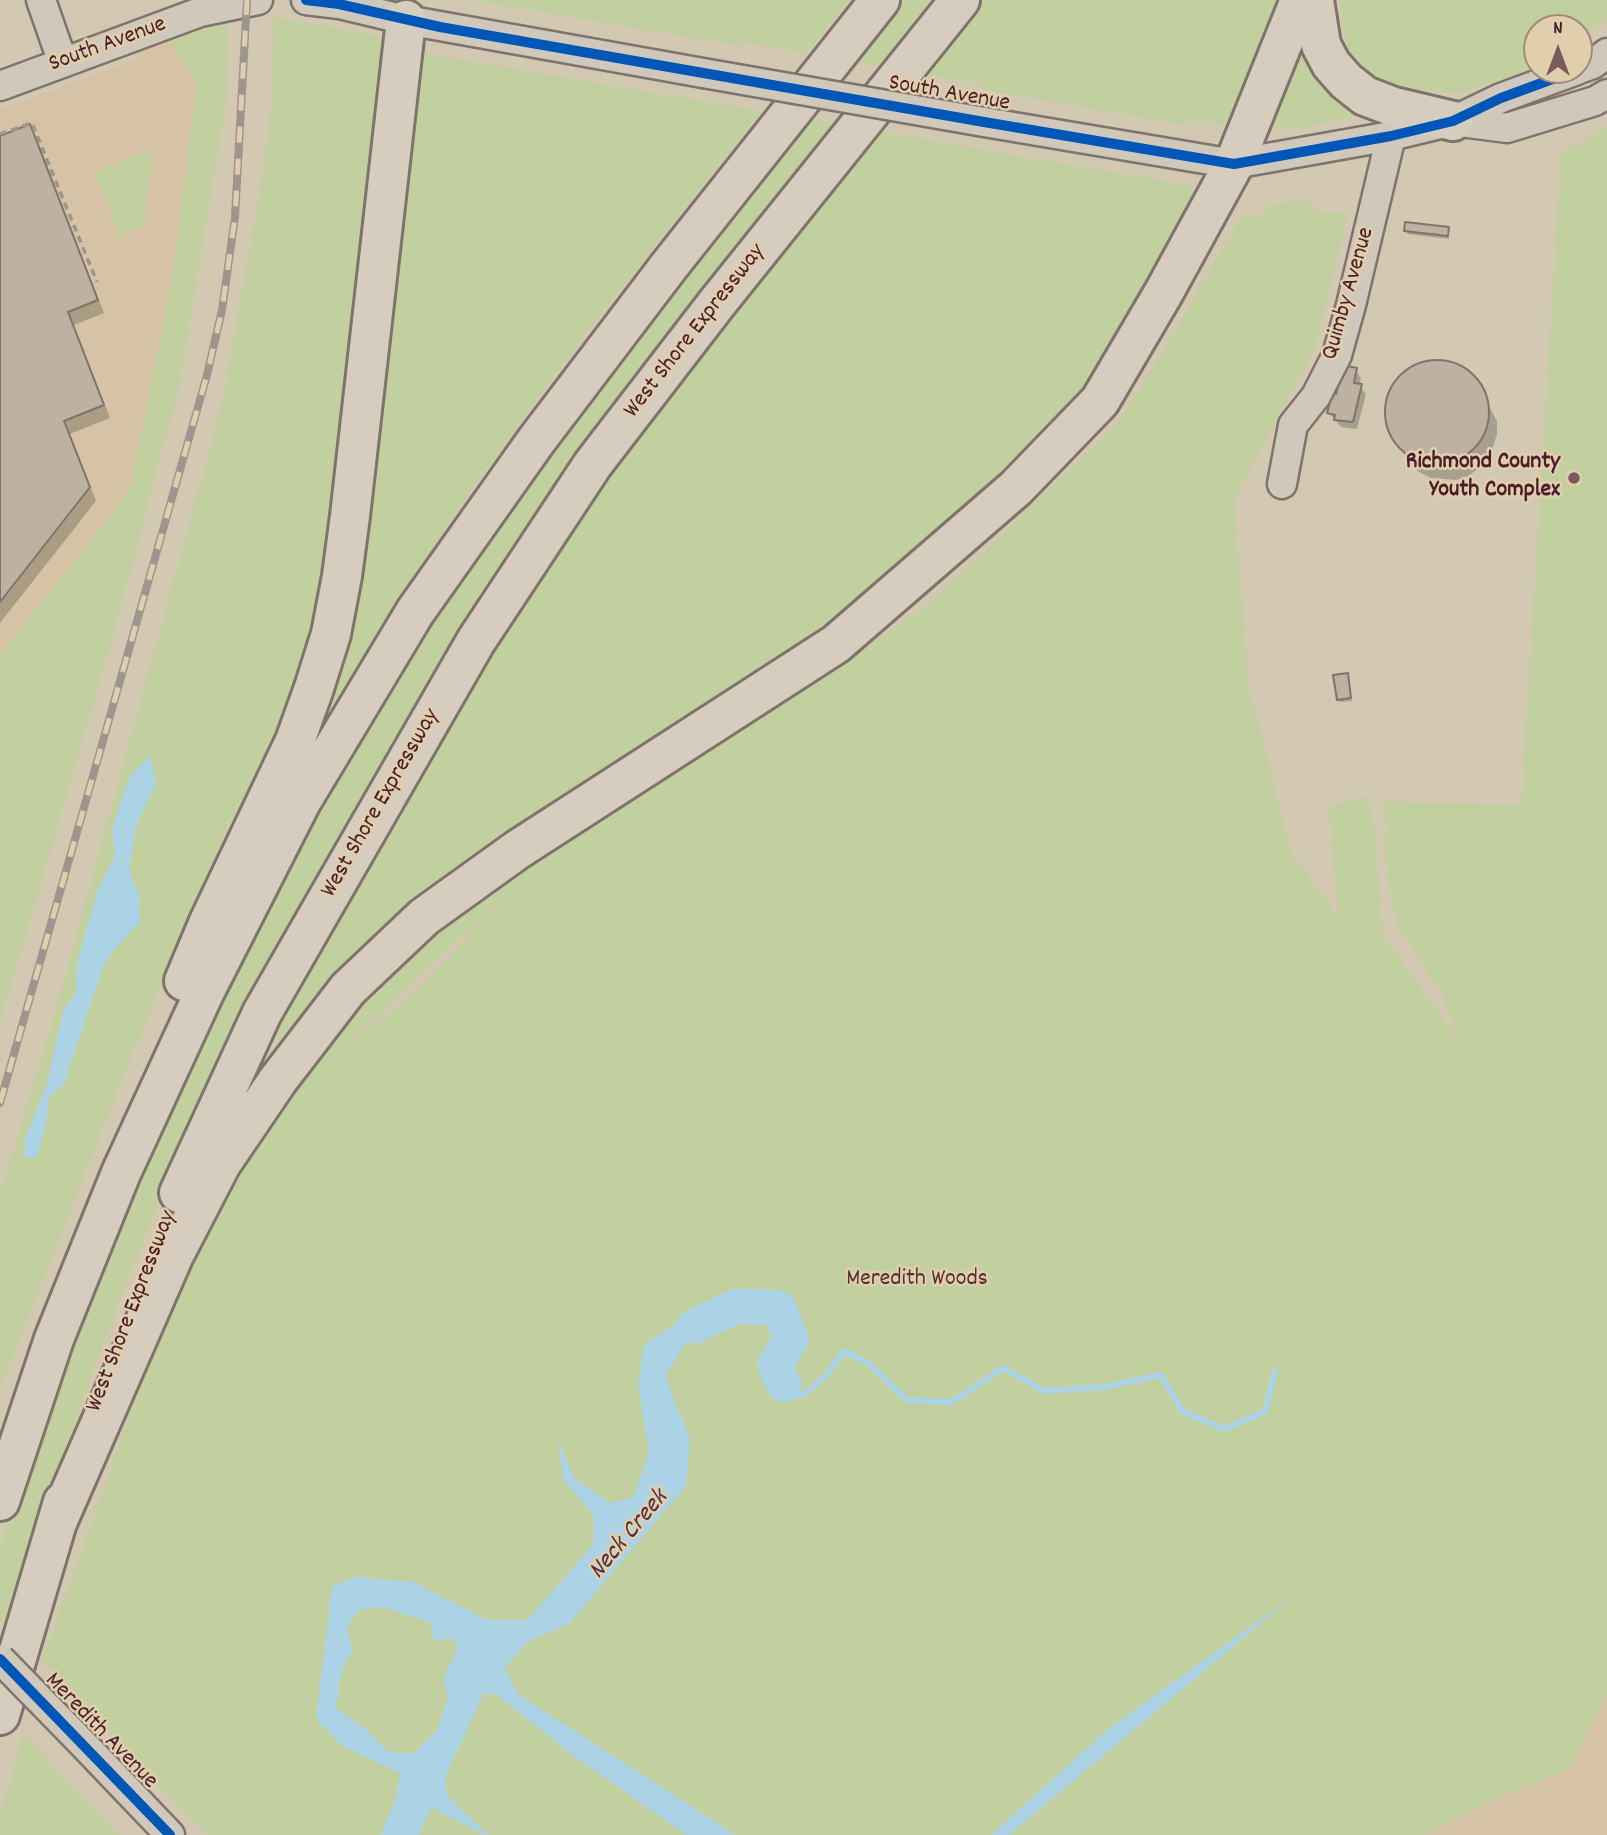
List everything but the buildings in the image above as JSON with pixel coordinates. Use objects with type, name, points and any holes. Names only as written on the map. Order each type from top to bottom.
[{"type":"highway","points":[[54,1339],[121,1173],[204,993],[301,802],[415,612],[536,441],[669,266],[880,0]]},
{"type":"highway","name":"West Shore Expressway","points":[[0,1714],[55,1525],[114,1358],[179,1192],[262,1013],[476,641],[593,464],[717,303],[960,0]]},
{"type":"highway","points":[[55,1525],[174,1255],[221,1164],[278,1080],[348,989],[424,917],[517,850],[836,644],[1016,488],[1100,401],[1234,164],[1300,0]]},
{"type":"highway","points":[[1314,0],[1321,45],[1331,64],[1346,81],[1365,96],[1394,107],[1452,121]]},
{"type":"highway","points":[[0,1501],[108,1166],[208,924],[295,741],[331,634],[350,516],[408,10]]},
{"type":"street","points":[[41,0],[63,62]]},
{"type":"street","name":"South Avenue","points":[[0,86],[200,12],[258,0]]},
{"type":"street","name":"South Avenue","points":[[306,0],[408,10],[703,73],[1234,164],[1391,136],[1452,121],[1541,84]]},
{"type":"street","name":"South Avenue","points":[[1593,64],[1607,53]]},
{"type":"street","name":"South Avenue","points":[[1452,121],[1507,128],[1595,101],[1607,94]]},
{"type":"street","name":"Quimby Avenue","points":[[1282,484],[1293,425],[1317,396],[1337,355],[1391,136]]},
{"type":"street","name":"Meredith Avenue","points":[[0,1659],[170,1835]]},
{"type":"path","points":[[0,134],[32,123],[97,282]]},
{"type":"shaded area","points":[[169,40],[197,82],[173,274],[131,485],[110,517],[0,655],[0,109],[134,61],[138,51]]},
{"type":"shaded area","points":[[1607,1693],[1607,1835],[1424,1835],[1508,1793],[1567,1771]]},
{"type":"green space","points":[[470,0],[849,0],[807,53],[744,42],[742,46]]},
{"type":"green space","points":[[897,0],[943,0],[891,68],[848,61]]},
{"type":"green space","points":[[981,0],[1283,0],[1228,126],[1203,120],[1186,122],[1185,125],[981,89],[982,84],[920,74]]},
{"type":"green space","points":[[1339,0],[1607,0],[1607,19],[1593,30],[1593,14],[1523,14],[1523,72],[1458,94],[1386,84],[1349,56]]},
{"type":"green space","points":[[274,17],[370,34],[383,40],[384,50],[335,530],[309,662],[257,779],[227,827],[127,1068],[0,1388],[0,1195],[60,995],[222,404],[261,182],[272,96]]},
{"type":"green space","points":[[228,23],[227,95],[180,383],[115,629],[0,1024],[0,655],[110,517],[131,485],[173,274],[197,82],[169,40],[195,30]]},
{"type":"green space","points":[[1302,44],[1356,112],[1350,117],[1308,126],[1272,130],[1268,128]]},
{"type":"green space","points":[[427,45],[426,54],[762,111],[586,332],[475,485],[378,631],[258,831],[308,718],[419,46]]},
{"type":"green space","points":[[801,118],[840,125],[620,406],[172,1168],[94,1368],[7,1626],[0,1619],[0,1549],[60,1356],[243,937],[471,553]]},
{"type":"green space","name":"Meredith Woods","points":[[1607,126],[1607,1693],[1568,1771],[1508,1793],[1424,1835],[209,1835],[149,1776],[42,1661],[152,1354],[214,1199],[297,1069],[471,899],[690,751],[741,731],[929,604],[1114,427],[1146,380],[1242,216],[1258,216],[1271,205],[1308,199],[1317,213],[1348,212],[1314,351],[1234,499],[1249,689],[1292,854],[1339,918],[1328,807],[1367,795],[1374,821],[1383,935],[1457,1039],[1443,995],[1397,925],[1386,868],[1385,833],[1388,828],[1380,802],[1521,805],[1561,154]],"holes":[[[522,882],[426,982],[332,1060]]]},
{"type":"green space","points":[[882,132],[1191,186],[1192,192],[1200,195],[1089,385],[936,539],[825,630],[391,928],[273,1044],[323,937],[414,777],[536,579],[675,388]]},
{"type":"green space","points":[[153,148],[144,226],[120,236],[95,172]]},
{"type":"green space","points":[[23,1735],[121,1835],[0,1835],[0,1817]]},
{"type":"water","points":[[150,756],[156,784],[136,825],[129,871],[139,894],[140,922],[103,966],[64,1083],[49,1098],[45,1129],[37,1157],[24,1157],[25,1139],[46,1088],[64,1009],[76,993],[77,963],[98,889],[115,856],[112,829],[130,776]]},
{"type":"water","points":[[737,1306],[686,1342],[666,1375],[690,1438],[686,1486],[569,1624],[528,1641],[504,1668],[519,1695],[736,1835],[687,1835],[576,1758],[496,1694],[484,1693],[445,1777],[447,1796],[489,1835],[431,1807],[419,1835],[381,1835],[396,1798],[400,1773],[342,1746],[316,1719],[332,1586],[355,1577],[413,1582],[487,1620],[528,1620],[594,1543],[593,1514],[564,1481],[558,1441],[575,1479],[610,1503],[633,1498],[649,1453],[638,1384],[644,1345],[695,1311]],"holes":[[[382,1607],[431,1623],[434,1641],[449,1638],[457,1643],[455,1655],[443,1679],[448,1699],[437,1730],[414,1753],[389,1752],[367,1730],[336,1708],[345,1663],[353,1652],[347,1627],[358,1610]]]},
{"type":"water","points":[[1295,1595],[1009,1835],[991,1835],[1108,1729]]},
{"type":"waterway","name":"Neck Creek","points":[[694,1326],[737,1306],[779,1308],[791,1339],[775,1365],[784,1385]]},
{"type":"waterway","points":[[784,1385],[788,1396],[803,1395],[825,1377],[844,1351],[868,1363],[907,1400],[952,1402],[1003,1368],[1044,1391],[1104,1387],[1161,1375],[1182,1411],[1225,1429],[1265,1411],[1275,1371]]},
{"type":"railway","points":[[0,1103],[207,375],[222,310],[235,217],[247,0]]},
{"type":"cycle path","points":[[306,0],[339,4],[440,27],[1234,164],[1391,136],[1453,121],[1501,98],[1539,84]]},
{"type":"cycle path","points":[[0,1659],[170,1835]]},
{"type":"place","name":"Richmond County Youth Complex","points":[[1574,478]]}]
